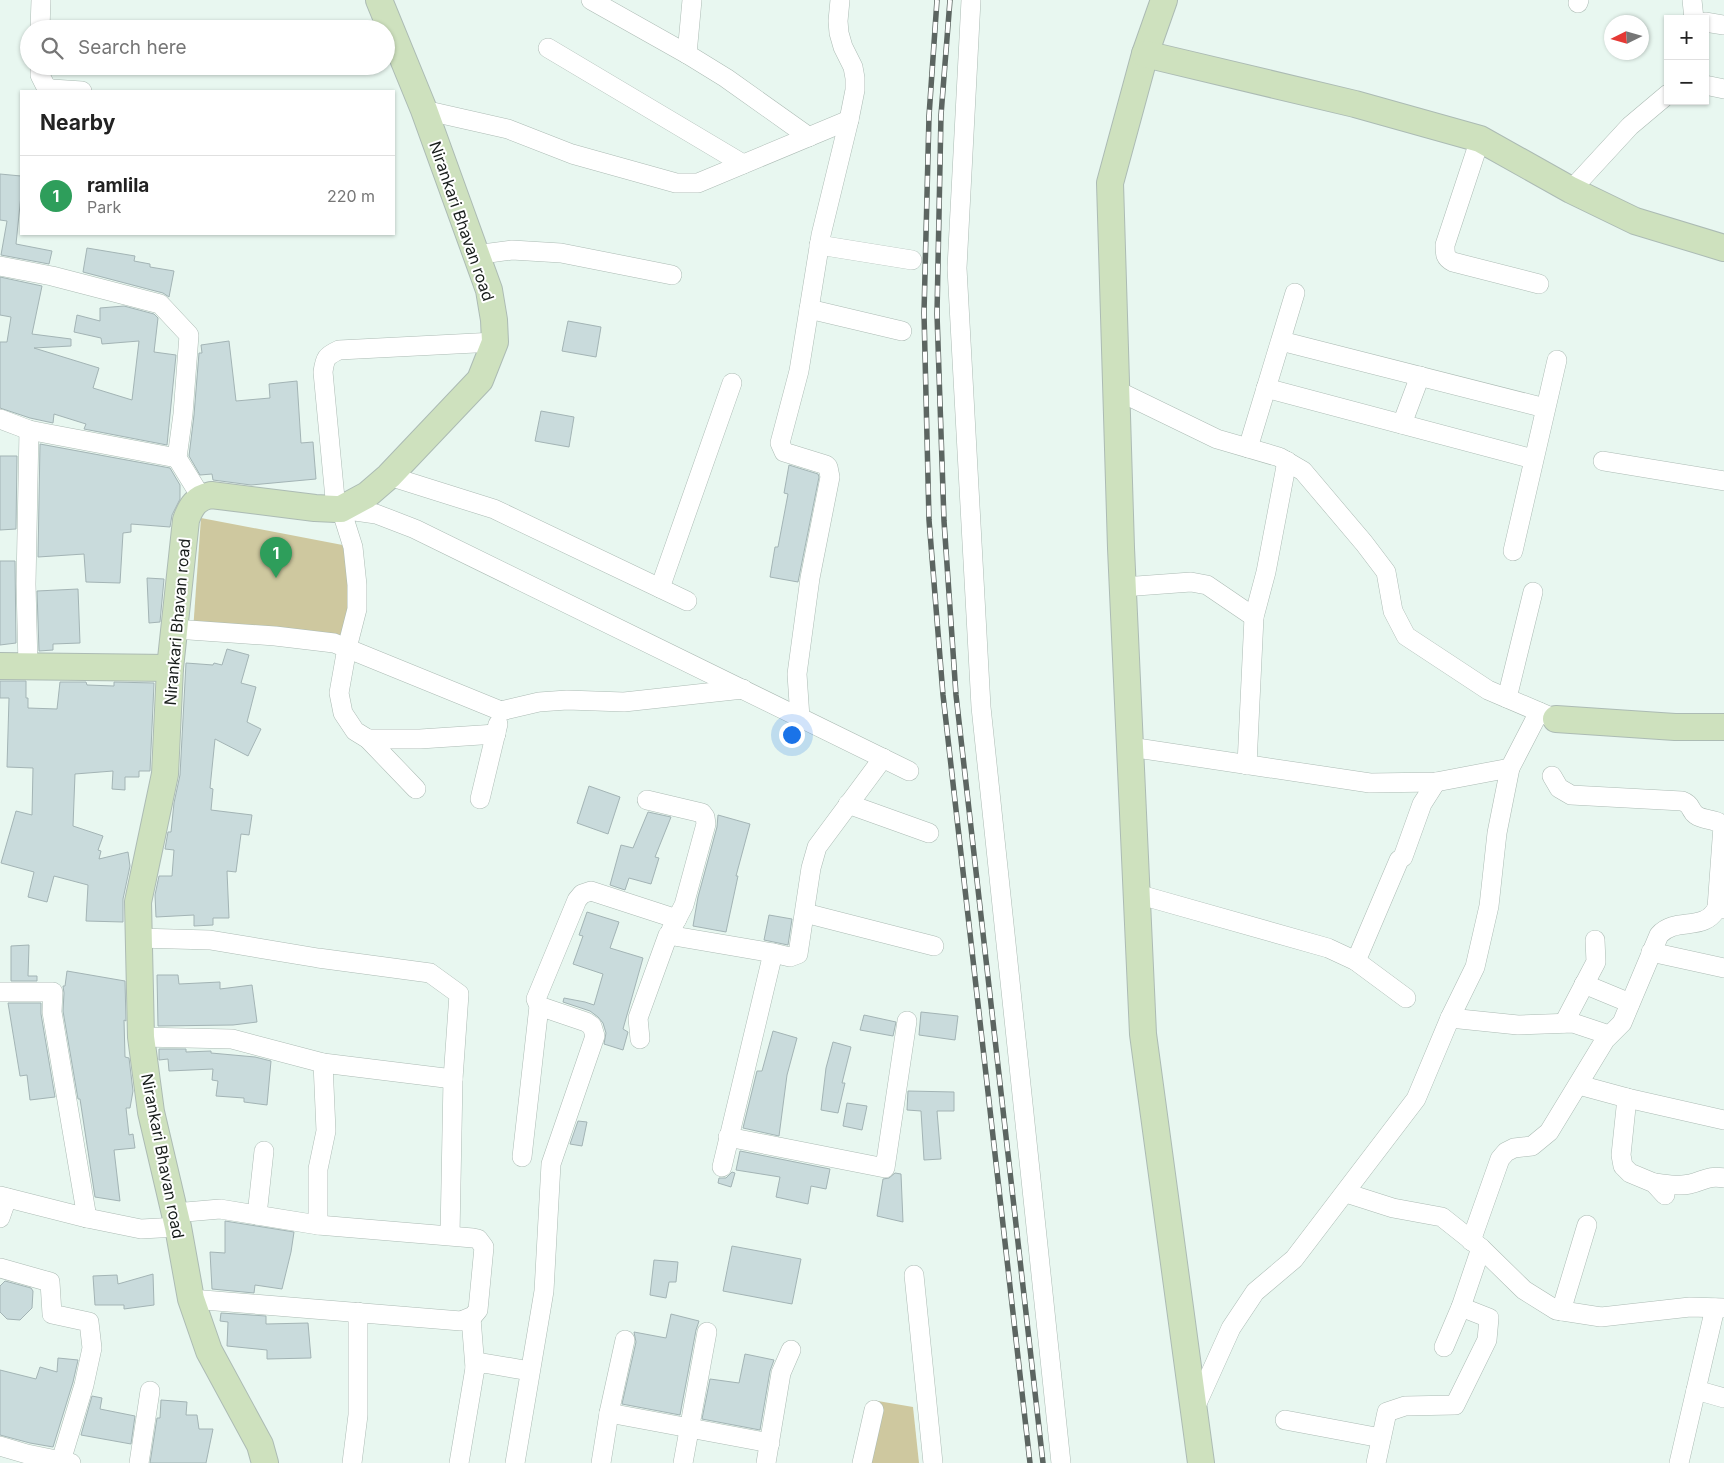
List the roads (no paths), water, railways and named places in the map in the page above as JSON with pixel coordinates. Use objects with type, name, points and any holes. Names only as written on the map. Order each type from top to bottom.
[{"type":"street","points":[[40,20],[41,0]]},
{"type":"street","name":"Nirankari Bhavan road","points":[[379,0],[387,20]]},
{"type":"street","points":[[591,0],[726,78],[809,137]]},
{"type":"street","points":[[687,54],[692,0]]},
{"type":"street","points":[[800,718],[796,674],[810,578],[830,477],[826,464],[784,452],[780,443],[800,371],[819,245],[850,120],[855,90],[856,78],[853,67],[843,47],[839,33],[840,0]]},
{"type":"street","points":[[971,0],[957,268],[981,707],[1061,1463]]},
{"type":"street","points":[[1164,0],[1146,54],[1110,183],[1123,587],[1143,1034],[1201,1463]]},
{"type":"street","points":[[1692,0],[1694,15]]},
{"type":"street","points":[[1709,23],[1724,25]]},
{"type":"street","name":"Nirankari Bhavan road","points":[[265,1463],[260,1445],[209,1351],[191,1299],[176,1220],[151,1112],[141,1036],[138,902],[165,774],[170,668],[186,520],[193,503],[201,497],[211,495],[315,508],[339,509],[367,496],[389,476],[480,380],[495,342],[494,320],[489,290],[424,110],[395,39]]},
{"type":"street","points":[[548,48],[743,164]]},
{"type":"street","points":[[1146,54],[1355,104],[1480,140],[1571,190],[1635,221],[1724,248]]},
{"type":"street","points":[[41,75],[42,82],[46,87],[67,90]]},
{"type":"street","points":[[1709,86],[1724,89]]},
{"type":"street","points":[[1571,190],[1630,126],[1664,97]]},
{"type":"street","points":[[424,110],[508,129],[572,154],[676,184],[698,183],[850,120]]},
{"type":"street","points":[[1480,140],[1445,245],[1445,255],[1453,262],[1538,284]]},
{"type":"street","points":[[819,245],[912,260]]},
{"type":"street","points":[[475,255],[512,250],[561,254],[672,275]]},
{"type":"street","points":[[0,266],[52,276],[160,304],[173,317],[189,336],[178,458],[201,497]]},
{"type":"street","points":[[1248,448],[1295,293]]},
{"type":"street","points":[[809,309],[902,330]]},
{"type":"street","points":[[1280,341],[1545,408]]},
{"type":"street","points":[[416,789],[368,739],[355,731],[343,713],[339,693],[347,648],[357,609],[357,585],[352,547],[339,509],[323,372],[325,360],[330,354],[339,350],[495,342]]},
{"type":"street","points":[[1513,552],[1557,360]]},
{"type":"street","points":[[1402,424],[1420,376]]},
{"type":"street","points":[[660,588],[732,383]]},
{"type":"street","points":[[1266,388],[1533,459]]},
{"type":"street","points":[[1116,390],[1217,439],[1279,457],[1303,471],[1386,572],[1393,611],[1406,636],[1488,690],[1548,716],[1675,727],[1724,727]]},
{"type":"street","points":[[0,419],[29,430],[178,458]]},
{"type":"street","points":[[28,666],[26,584],[29,430]]},
{"type":"street","points":[[1247,765],[1254,617],[1266,572],[1287,461]]},
{"type":"street","points":[[1603,461],[1724,481]]},
{"type":"street","points":[[389,476],[494,509],[687,601]]},
{"type":"street","points":[[339,509],[376,514],[415,529],[908,771]]},
{"type":"street","points":[[1123,587],[1191,582],[1207,584],[1254,617]]},
{"type":"street","points":[[1507,698],[1533,592]]},
{"type":"street","points":[[175,630],[275,636],[334,643],[501,711],[567,700],[624,702],[743,689]]},
{"type":"street","points":[[0,666],[170,668]]},
{"type":"street","points":[[480,800],[501,711]]},
{"type":"street","points":[[1194,1410],[1231,1328],[1255,1292],[1294,1259],[1416,1099],[1450,1018],[1475,967],[1489,906],[1497,833],[1510,768],[1548,716]]},
{"type":"street","points":[[368,739],[496,734]]},
{"type":"street","points":[[1130,748],[1370,783],[1436,782],[1510,768]]},
{"type":"street","points":[[522,1158],[539,1006],[536,998],[577,900],[582,894],[591,891],[672,927],[790,957],[798,954],[816,847],[882,758]]},
{"type":"street","points":[[1444,1347],[1461,1308],[1476,1244],[1500,1159],[1506,1152],[1514,1148],[1532,1146],[1542,1140],[1549,1132],[1609,1035],[1622,1023],[1659,934],[1665,929],[1703,922],[1721,908],[1723,826],[1719,822],[1698,817],[1694,814],[1691,805],[1682,801],[1571,795],[1559,788],[1552,776]]},
{"type":"street","points":[[1356,961],[1399,860],[1403,858],[1422,804],[1436,782]]},
{"type":"street","points":[[640,1039],[638,1018],[672,927],[684,905],[706,824],[702,813],[647,800]]},
{"type":"street","points":[[848,804],[929,833]]},
{"type":"street","points":[[1136,894],[1328,948],[1356,961],[1406,998]]},
{"type":"street","points":[[805,913],[934,946]]},
{"type":"street","points":[[138,938],[210,940],[318,958],[430,973],[459,994],[453,1079],[450,1235]]},
{"type":"street","points":[[1564,1023],[1596,962],[1594,940]]},
{"type":"street","points":[[1651,952],[1724,968]]},
{"type":"street","points":[[722,1167],[773,953]]},
{"type":"street","points":[[1584,984],[1630,1003]]},
{"type":"street","points":[[0,992],[53,992],[52,1012],[87,1218]]},
{"type":"street","points":[[515,1463],[544,1291],[551,1164],[595,1036],[592,1026],[586,1022],[539,1006]]},
{"type":"street","points":[[1450,1018],[1500,1024],[1564,1023],[1582,1025],[1609,1035]]},
{"type":"street","points":[[728,1137],[885,1168],[907,1021]]},
{"type":"street","points":[[141,1036],[232,1038],[323,1063],[453,1079]]},
{"type":"street","points":[[318,1225],[318,1169],[326,1131],[323,1063]]},
{"type":"street","points":[[1579,1085],[1626,1098],[1724,1120]]},
{"type":"street","points":[[1626,1098],[1621,1155],[1623,1166],[1630,1173],[1659,1189],[1691,1184],[1709,1177],[1724,1178]]},
{"type":"street","points":[[257,1215],[264,1151]]},
{"type":"street","points":[[1346,1193],[1393,1208],[1442,1217],[1476,1244],[1524,1290],[1556,1310],[1601,1317],[1690,1307],[1720,1308],[1696,1390],[1679,1463]]},
{"type":"street","points":[[0,1218],[4,1197],[87,1218],[141,1229],[220,1209],[318,1225],[450,1235],[478,1239],[484,1247],[478,1310],[471,1318],[461,1321],[191,1299]]},
{"type":"street","points":[[1560,1311],[1586,1225]]},
{"type":"street","points":[[0,1268],[50,1282],[52,1314],[89,1322],[92,1348],[68,1462],[27,1454],[0,1446]]},
{"type":"street","points":[[914,1274],[933,1463]]},
{"type":"street","points":[[1376,1463],[1387,1412],[1405,1406],[1455,1405],[1487,1340],[1489,1318],[1461,1308]]},
{"type":"street","points":[[352,1463],[358,1415],[358,1312]]},
{"type":"street","points":[[459,1463],[475,1368],[471,1318]]},
{"type":"street","points":[[683,1463],[707,1332]]},
{"type":"street","points":[[601,1463],[608,1413],[625,1340]]},
{"type":"street","points":[[766,1463],[782,1373],[791,1350]]},
{"type":"street","points":[[475,1368],[482,1363],[530,1371]]},
{"type":"street","points":[[1696,1390],[1724,1398]]},
{"type":"street","points":[[138,1463],[150,1391]]},
{"type":"street","points":[[862,1463],[874,1410]]},
{"type":"street","points":[[608,1413],[770,1443]]},
{"type":"street","points":[[1285,1420],[1381,1438]]},
{"type":"railway","points":[[937,0],[929,116],[924,313],[929,520],[943,695],[1030,1463]]},
{"type":"railway","points":[[950,0],[941,115],[937,314],[944,521],[956,695],[1043,1463]]},
{"type":"place","name":"ramlila","points":[[276,578]]}]
